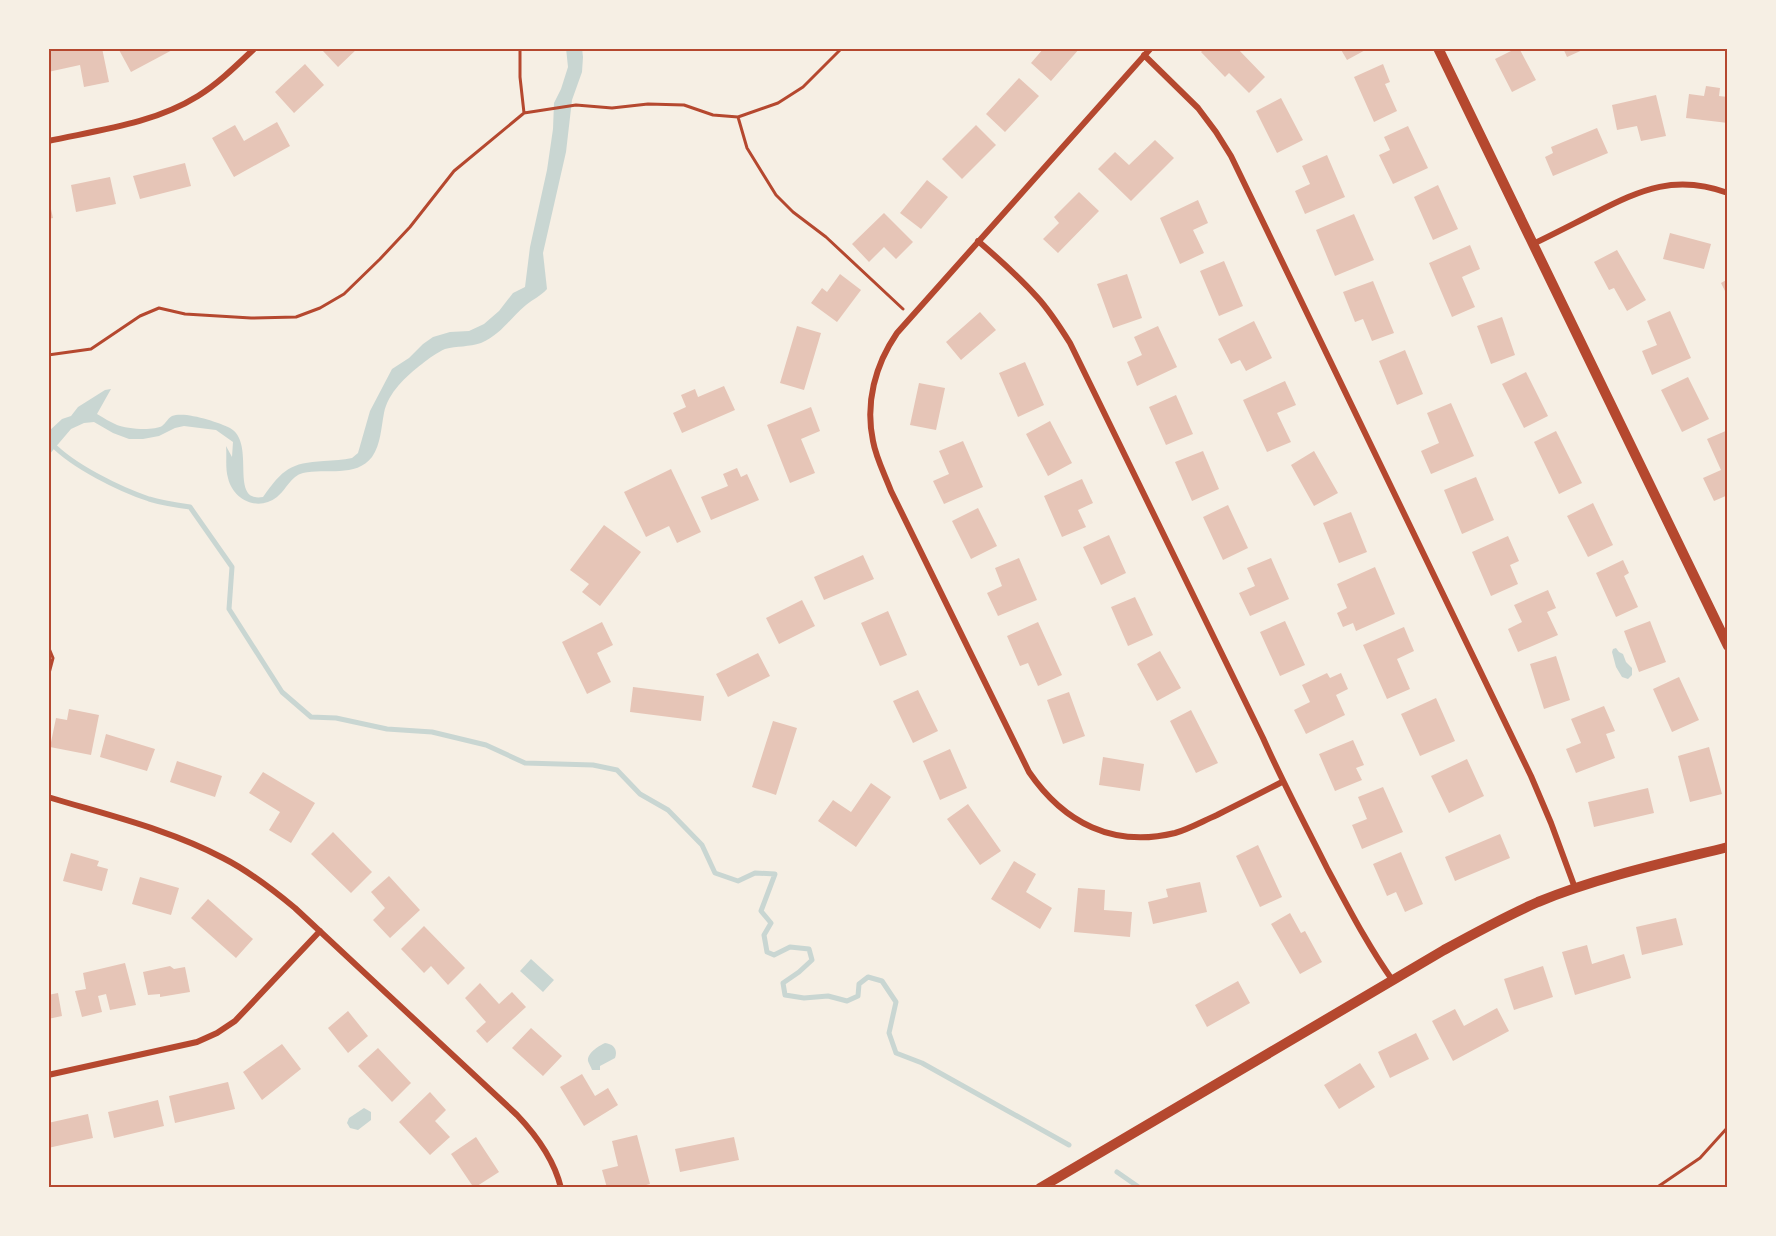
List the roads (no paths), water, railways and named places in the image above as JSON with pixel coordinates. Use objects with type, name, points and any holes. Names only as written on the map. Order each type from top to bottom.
[{"type":"street","points":[[48,141],[138,122],[183,105],[220,80],[255,48]]},
{"type":"street","points":[[1151,48],[890,343],[880,363],[870,404],[873,443],[891,490],[1024,761],[1040,787],[1060,808],[1090,826],[1111,834],[1153,837],[1188,829],[1282,782]]},
{"type":"street","points":[[1438,48],[1728,646]]},
{"type":"street","points":[[1144,55],[1198,108],[1231,156],[1531,776],[1575,888]]},
{"type":"street","points":[[1533,244],[1646,189],[1687,184],[1728,193]]},
{"type":"street","points":[[978,241],[1038,297],[1070,343],[1263,738],[1282,782],[1350,910],[1378,960],[1393,981]]},
{"type":"street","points":[[48,797],[160,831],[198,846],[224,858],[267,885],[532,1130],[545,1149],[561,1188]]},
{"type":"street","points":[[1040,1188],[1495,922],[1539,902],[1602,879],[1728,847]]},
{"type":"street","points":[[48,1075],[197,1042],[217,1033],[244,1013],[320,932]]},
{"type":"waterway","points":[[52,444],[97,476],[137,495],[190,507],[232,567],[229,609],[282,692],[311,717],[336,718],[387,729],[432,732],[486,745],[525,763],[593,765],[617,770],[640,794],[668,810],[702,845],[715,873],[738,881],[755,873],[775,874],[761,911],[771,923],[764,935],[767,952],[774,955],[790,947],[809,949],[812,960],[783,983],[785,995],[804,998],[828,996],[847,1001],[858,996],[859,984],[868,977],[882,981],[896,1002],[889,1033],[896,1053],[922,1063],[1069,1145]]},
{"type":"waterway","points":[[1117,1172],[1140,1188]]}]
